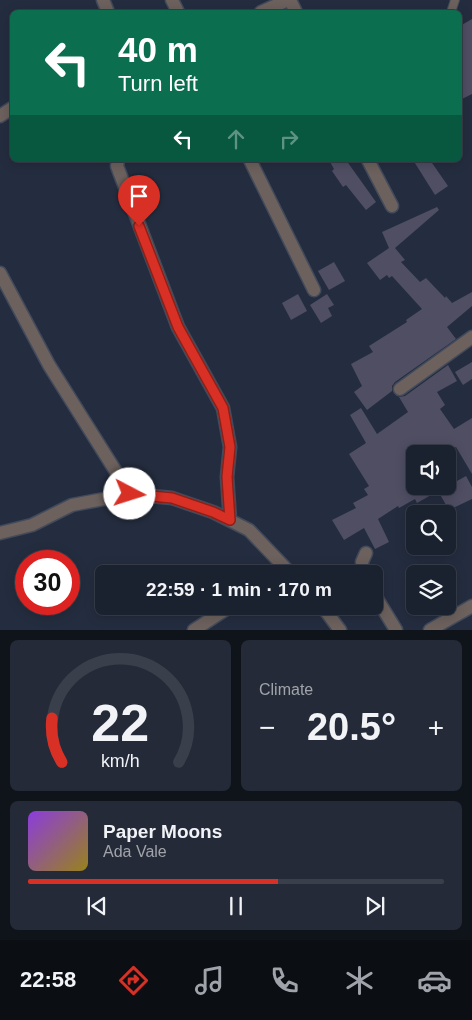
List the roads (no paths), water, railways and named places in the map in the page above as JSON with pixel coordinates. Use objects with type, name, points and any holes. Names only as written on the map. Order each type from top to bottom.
[{"type":"street","points":[[266,10],[289,0]]},
{"type":"street","points":[[118,162],[117,166],[178,327],[223,408],[230,447],[227,477],[230,520]]},
{"type":"street","points":[[251,162],[314,290]]},
{"type":"street","points":[[369,162],[392,206]]},
{"type":"street","points":[[0,273],[49,365],[130,494]]},
{"type":"street","points":[[400,389],[472,337]]},
{"type":"street","points":[[0,533],[32,525],[72,505],[130,494],[172,498],[213,512],[249,530],[282,565]]},
{"type":"street","points":[[362,565],[366,553]]},
{"type":"street","points":[[430,630],[472,606]]},
{"type":"street","points":[[383,609],[396,630]]},
{"type":"street","points":[[194,630],[218,615]]},
{"type":"street","points":[[329,615],[340,630]]}]
